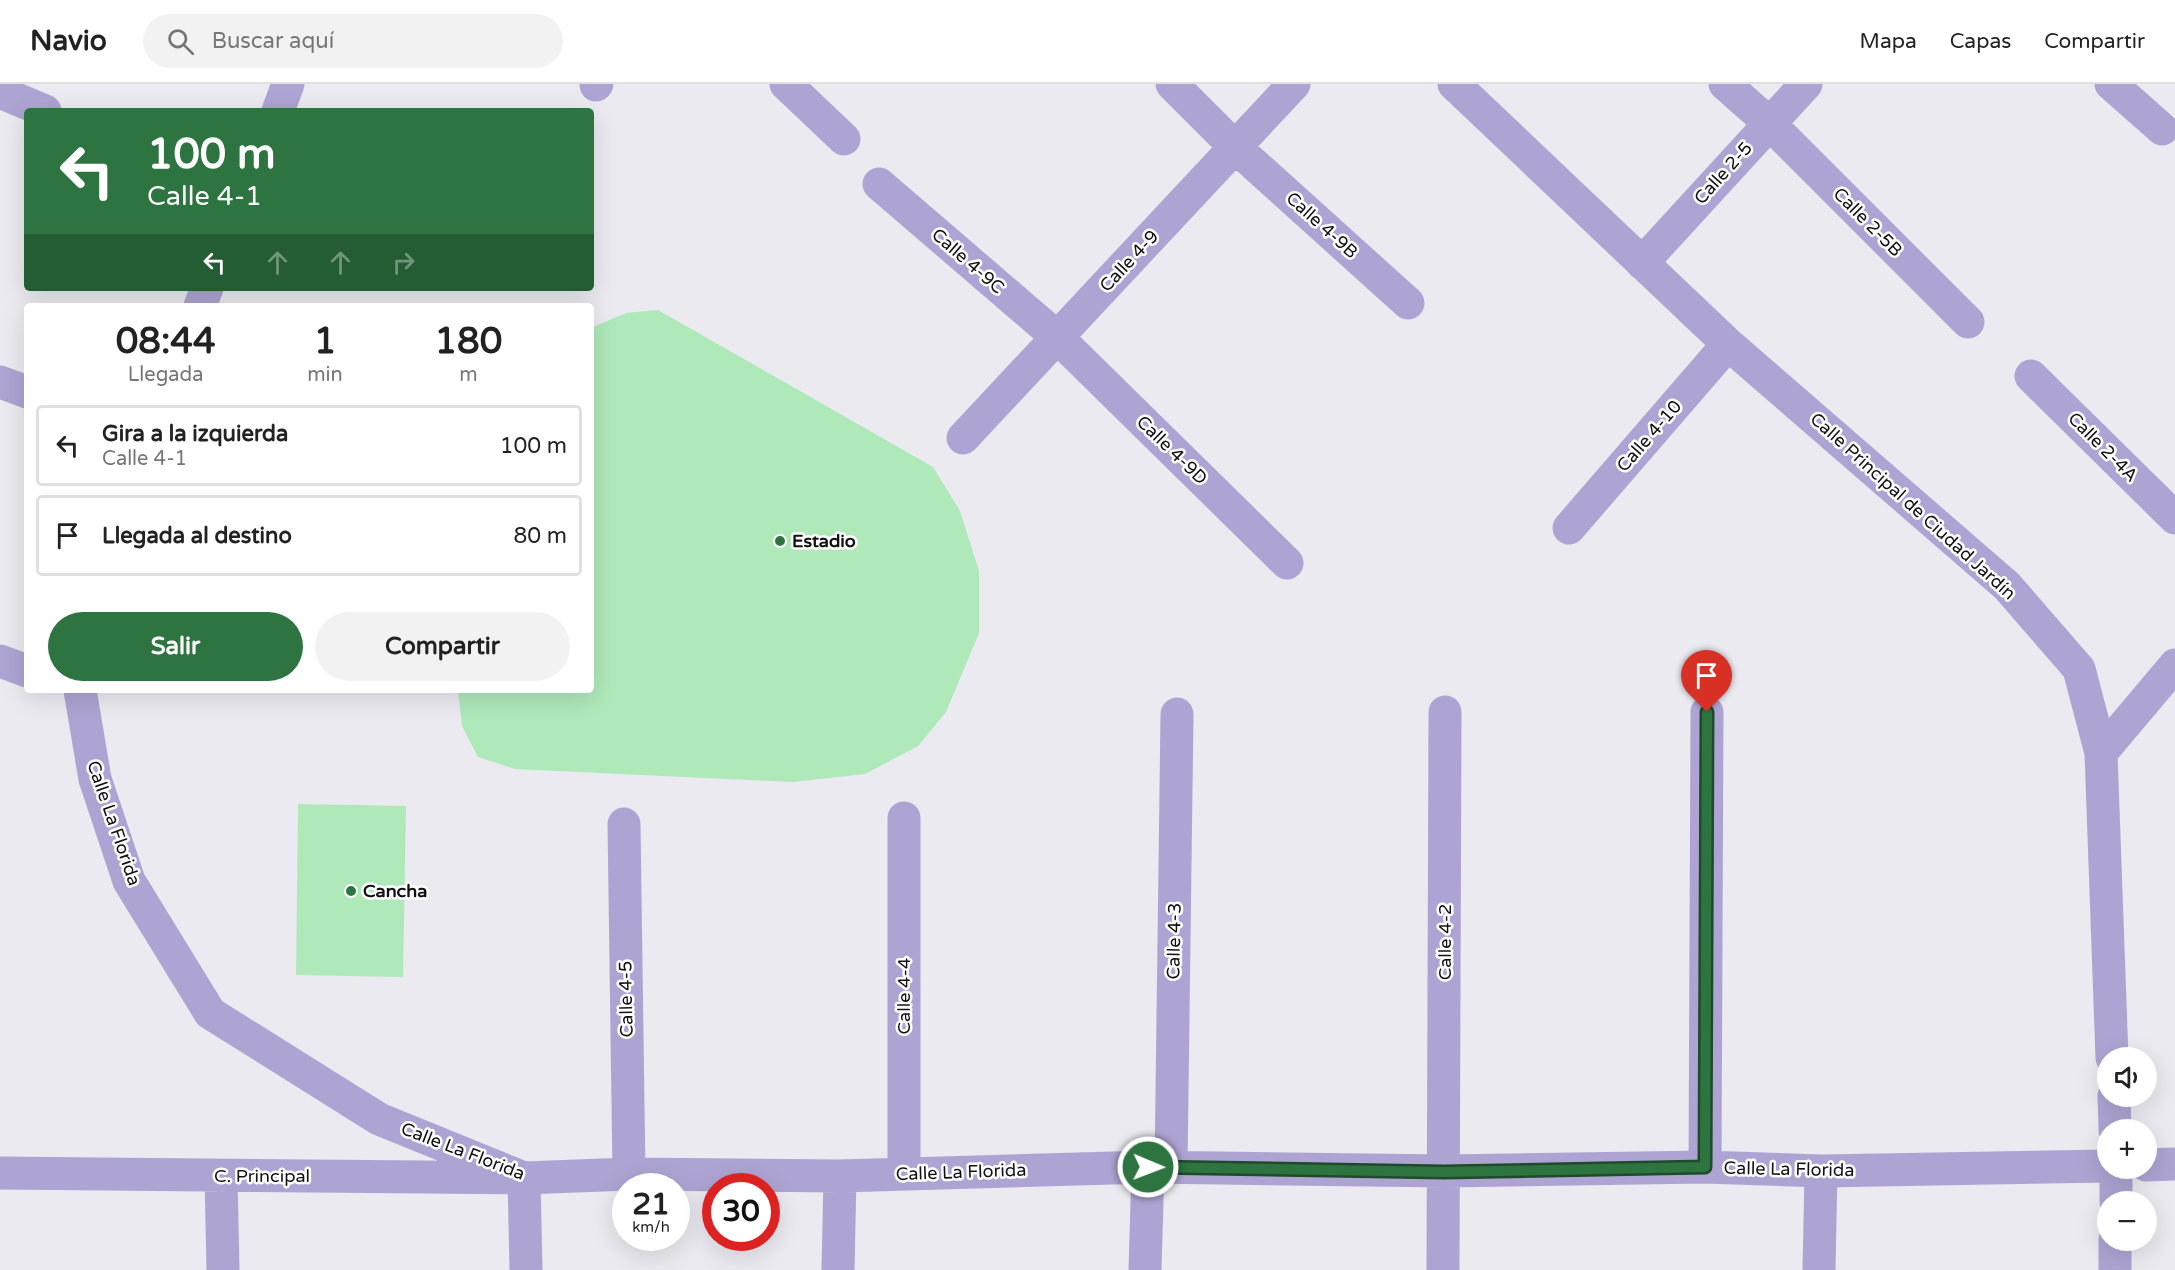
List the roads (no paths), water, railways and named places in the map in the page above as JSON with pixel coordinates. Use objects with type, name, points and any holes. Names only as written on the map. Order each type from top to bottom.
[{"type":"street","points":[[279,108],[288,84]]},
{"type":"street","points":[[786,84],[844,139]]},
{"type":"street","name":"Calle 4-9B","points":[[1172,84],[1235,147],[1408,303]]},
{"type":"street","name":"Calle 4-9","points":[[963,438],[1294,84]]},
{"type":"street","name":"Calle Principal de Ciudad Jardín","points":[[1454,84],[1728,344],[2007,586],[2079,669],[2101,753],[2112,1047]]},
{"type":"street","name":"Calle 2-5B","points":[[1725,84],[1769,123],[1968,322]]},
{"type":"street","name":"Calle 2-5","points":[[1642,263],[1806,84]]},
{"type":"street","points":[[2111,84],[2163,129]]},
{"type":"street","points":[[0,92],[38,108]]},
{"type":"street","name":"Calle 4-9C","points":[[879,184],[1057,337]]},
{"type":"street","name":"Calle 4-9D","points":[[1057,337],[1287,564]]},
{"type":"street","name":"Calle 4-10","points":[[1569,528],[1728,344]]},
{"type":"street","name":"Calle 2-4A","points":[[2031,376],[2175,518]]},
{"type":"street","points":[[0,381],[24,391]]},
{"type":"street","points":[[0,661],[24,670]]},
{"type":"street","points":[[2101,753],[2175,665]]},
{"type":"street","name":"Calle La Florida","points":[[80,693],[95,779],[129,881],[210,1013],[379,1119],[524,1178],[612,1175]]},
{"type":"street","name":"Calle 4-2","points":[[1443,1270],[1444,712]]},
{"type":"street","points":[[1705,1167],[1707,712]]},
{"type":"street","name":"Calle 4-3","points":[[1144,1270],[1159,1168],[1177,714]]},
{"type":"street","name":"Calle 4-4","points":[[904,818],[904,1173]]},
{"type":"street","name":"Calle 4-5","points":[[624,824],[629,1173]]},
{"type":"street","points":[[2157,1165],[2175,1164]]},
{"type":"street","name":"Calle La Florida","points":[[690,1175],[840,1176],[1159,1168],[1444,1172],[1705,1167],[1821,1172],[2097,1166]]},
{"type":"street","points":[[1819,1270],[1821,1172]]},
{"type":"street","name":"C. Principal","points":[[0,1173],[524,1178]]},
{"type":"street","points":[[221,1176],[223,1270]]},
{"type":"street","points":[[838,1270],[840,1176]]},
{"type":"street","points":[[524,1178],[526,1270]]},
{"type":"street","points":[[2115,1251],[2115,1270]]},
{"type":"place","name":"Estadio","points":[[780,541]]},
{"type":"place","name":"Cancha","points":[[351,891]]}]
